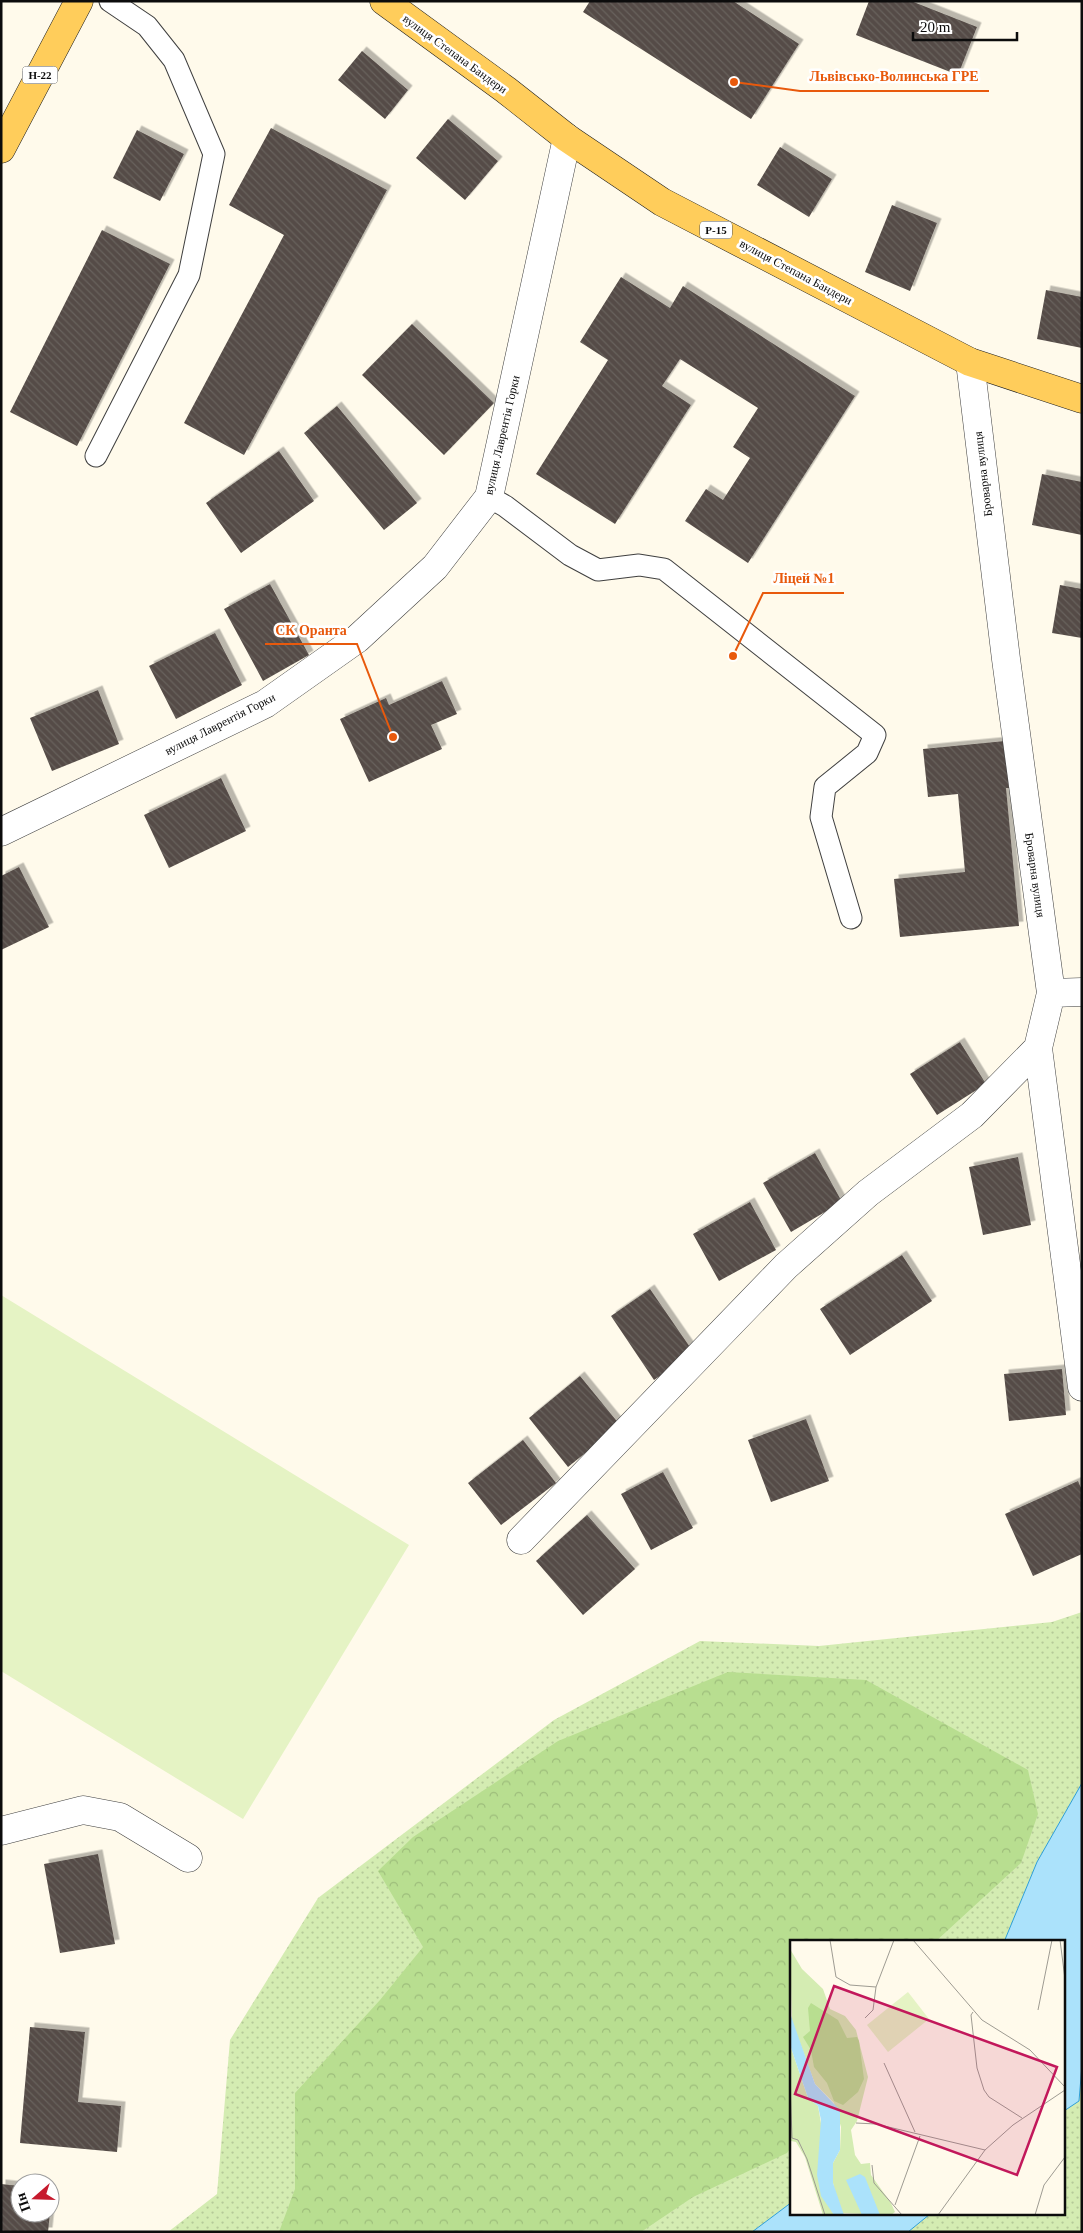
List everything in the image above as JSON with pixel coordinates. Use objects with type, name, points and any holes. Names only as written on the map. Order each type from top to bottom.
[{"type":"main road","name":"Н-22","points":[[1,149],[79,1]]},
{"type":"main road","name":"вулиця Степана Бандери","points":[[384,1],[506,90],[567,138],[662,202],[970,362],[1082,399]]},
{"type":"street","name":"вулиця Лаврентія Горки","points":[[1,832],[265,704],[357,639],[428,574],[489,497],[567,138]]},
{"type":"street","name":"Броварна вулиця","points":[[970,362],[1006,659],[1051,993],[1038,1048],[1082,1387]]},
{"type":"street","points":[[1051,993],[1082,992]]},
{"type":"street","points":[[521,1540],[786,1266],[868,1193],[972,1115],[1038,1048]]},
{"type":"street","points":[[1,1831],[83,1810],[120,1817],[188,1858]]},
{"type":"lane","points":[[96,456],[190,275],[214,154],[174,60],[147,26],[110,1]]},
{"type":"lane","points":[[489,497],[505,506],[570,555],[598,570],[639,564],[664,569],[874,735],[867,753],[825,787],[821,817],[852,918]]},
{"type":"green space","points":[[1,1295],[409,1545],[243,1819],[1,1671]]},
{"type":"green space","points":[[1082,1612],[1082,1783],[1037,1862],[1005,1940],[790,1940],[790,2204],[752,2232],[168,2232],[217,2194],[230,2040],[318,1898],[554,1720],[700,1641],[819,1646],[1052,1622]]},
{"type":"green space","points":[[728,1672],[866,1680],[1028,1770],[1038,1814],[1021,1863],[937,1940],[790,1940],[790,2149],[787,2153],[693,2197],[641,2232],[279,2232],[295,2189],[295,2093],[380,2000],[423,1947],[378,1871],[413,1837],[558,1741]]},
{"type":"green space","points":[[1082,2065],[1082,2232],[908,2232],[928,2216],[1066,2216],[1066,2110],[1079,2101]]},
{"type":"water","points":[[1082,1783],[1082,2065],[1079,2101],[1066,2110],[1066,1940],[1005,1940],[1037,1862]]},
{"type":"water","points":[[790,2204],[790,2216],[928,2216],[908,2232],[752,2232]]},
{"type":"building","points":[[590,1],[733,1],[799,44],[751,119],[583,12]]},
{"type":"building","points":[[869,1],[911,1],[977,27],[958,75],[856,35]]},
{"type":"building","points":[[362,51],[408,90],[385,119],[338,80]]},
{"type":"building","points":[[448,119],[498,161],[465,200],[416,158]]},
{"type":"building","points":[[271,128],[387,190],[244,455],[184,423],[284,235],[229,205]]},
{"type":"building","points":[[137,130],[184,154],[160,201],[113,178]]},
{"type":"building","points":[[780,147],[832,179],[809,217],[757,185]]},
{"type":"building","points":[[892,205],[937,223],[910,291],[865,272]]},
{"type":"building","points":[[102,230],[170,264],[77,446],[10,412]]},
{"type":"building","points":[[621,277],[670,308],[683,286],[855,396],[748,563],[685,521],[706,489],[723,500],[750,458],[733,447],[758,408],[680,359],[662,386],[691,405],[615,524],[536,474],[608,360],[580,342]]},
{"type":"building","points":[[1046,290],[1082,297],[1082,348],[1037,339]]},
{"type":"building","points":[[412,324],[494,403],[444,455],[362,375]]},
{"type":"building","points":[[337,406],[417,503],[384,530],[304,433]]},
{"type":"building","points":[[279,451],[314,501],[241,553],[206,503]]},
{"type":"building","points":[[1042,474],[1082,482],[1082,535],[1032,525]]},
{"type":"building","points":[[270,584],[309,655],[263,681],[224,609]]},
{"type":"building","points":[[1060,585],[1082,589],[1082,638],[1052,633]]},
{"type":"building","points":[[215,633],[242,685],[176,719],[149,666]]},
{"type":"building","points":[[442,681],[457,714],[431,725],[442,749],[369,782],[340,719],[386,698],[389,705]]},
{"type":"building","points":[[98,690],[119,744],[52,771],[30,718]]},
{"type":"building","points":[[1005,741],[1009,788],[1006,788],[1019,926],[900,937],[894,879],[965,872],[958,794],[928,797],[923,749]]},
{"type":"building","points":[[221,778],[246,831],[169,868],[144,815]]},
{"type":"building","points":[[19,867],[49,927],[1,950],[1,876]]},
{"type":"building","points":[[960,1042],[986,1084],[937,1115],[910,1074]]},
{"type":"building","points":[[815,1153],[842,1202],[791,1232],[763,1183]]},
{"type":"building","points":[[1018,1157],[1031,1225],[983,1235],[969,1167]]},
{"type":"building","points":[[750,1202],[776,1250],[719,1281],[693,1234]]},
{"type":"building","points":[[902,1255],[932,1301],[850,1355],[820,1309]]},
{"type":"building","points":[[650,1289],[694,1353],[654,1380],[611,1316]]},
{"type":"building","points":[[1062,1369],[1066,1415],[1009,1421],[1004,1374]]},
{"type":"building","points":[[580,1376],[620,1425],[568,1467],[529,1418]]},
{"type":"building","points":[[806,1419],[829,1481],[771,1502],[748,1440]]},
{"type":"building","points":[[523,1440],[556,1483],[501,1525],[468,1483]]},
{"type":"building","points":[[663,1472],[693,1528],[651,1550],[621,1494]]},
{"type":"building","points":[[1078,1481],[1082,1490],[1082,1554],[1033,1576],[1005,1514]]},
{"type":"building","points":[[587,1515],[635,1569],[583,1615],[536,1561]]},
{"type":"building","points":[[98,1854],[115,1944],[60,1953],[44,1864]]},
{"type":"building","points":[[30,2027],[85,2032],[78,2102],[121,2106],[117,2152],[20,2143]]},
{"type":"building","points":[[1,2184],[10,2185],[10,2223],[49,2223],[48,2232],[1,2232]]},
{"type":"place","name":"Львівсько-Волинська ГРЕ","points":[[734,82]]},
{"type":"place","name":"Ліцей №1","points":[[733,656]]},
{"type":"place","name":"СК Оранта","points":[[393,737]]}]
